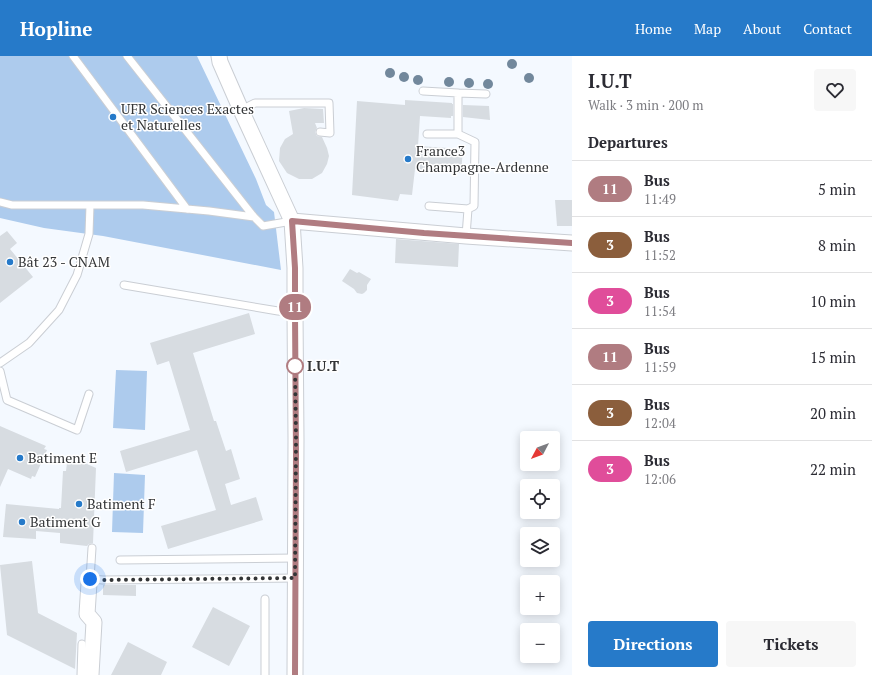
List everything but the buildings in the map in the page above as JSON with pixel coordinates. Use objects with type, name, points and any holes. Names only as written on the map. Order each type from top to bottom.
[{"type":"street","points":[[219,56],[220,62],[241,110],[292,221],[295,268],[295,675]]},
{"type":"street","points":[[292,221],[466,236],[572,243]]},
{"type":"street","points":[[89,583],[87,614],[94,622],[91,675]]},
{"type":"lane","points":[[73,56],[186,209]]},
{"type":"lane","points":[[127,56],[254,217],[263,226],[292,221]]},
{"type":"lane","points":[[423,91],[486,94]]},
{"type":"lane","points":[[458,93],[458,134]]},
{"type":"lane","points":[[241,110],[255,103],[329,103],[330,133],[320,132]]},
{"type":"lane","points":[[427,134],[458,134],[475,142],[474,206],[468,209],[429,206]]},
{"type":"lane","points":[[0,202],[12,205],[143,205],[254,217]]},
{"type":"lane","points":[[0,363],[29,343],[59,310],[77,275],[89,234],[90,205]]},
{"type":"lane","points":[[466,236],[468,209]]},
{"type":"lane","points":[[124,285],[278,312],[295,313]]},
{"type":"lane","points":[[0,371],[7,400],[77,430],[89,394]]},
{"type":"lane","points":[[92,548],[90,579],[295,578]]},
{"type":"lane","points":[[120,560],[295,558]]},
{"type":"lane","points":[[264,675],[265,599]]},
{"type":"lane","points":[[81,675],[82,644]]},
{"type":"shaded area","name":"UFR Sciences Exactes et Naturelles","points":[[0,56],[197,56],[256,179],[266,205],[274,212],[281,270],[103,236],[44,228],[0,218]]},
{"type":"shaded area","points":[[116,370],[147,371],[145,430],[113,428]]},
{"type":"shaded area","points":[[114,473],[145,475],[143,533],[112,532]]},
{"type":"bus line","name":"11","points":[[295,675],[295,268],[292,221],[382,230],[572,243]]},
{"type":"place","name":"UFR Sciences Exactes et Naturelles","points":[[113,117]]},
{"type":"place","name":"France3 Champagne-Ardenne","points":[[408,159]]},
{"type":"place","name":"Bât 23 - CNAM","points":[[10,262]]},
{"type":"place","name":"I.U.T","points":[[295,366]]},
{"type":"place","name":"Batiment E","points":[[20,458]]},
{"type":"place","name":"Batiment F","points":[[79,504]]},
{"type":"place","name":"Batiment G","points":[[22,522]]},
{"type":"route","points":[[90,579],[295,578],[295,366]]}]
